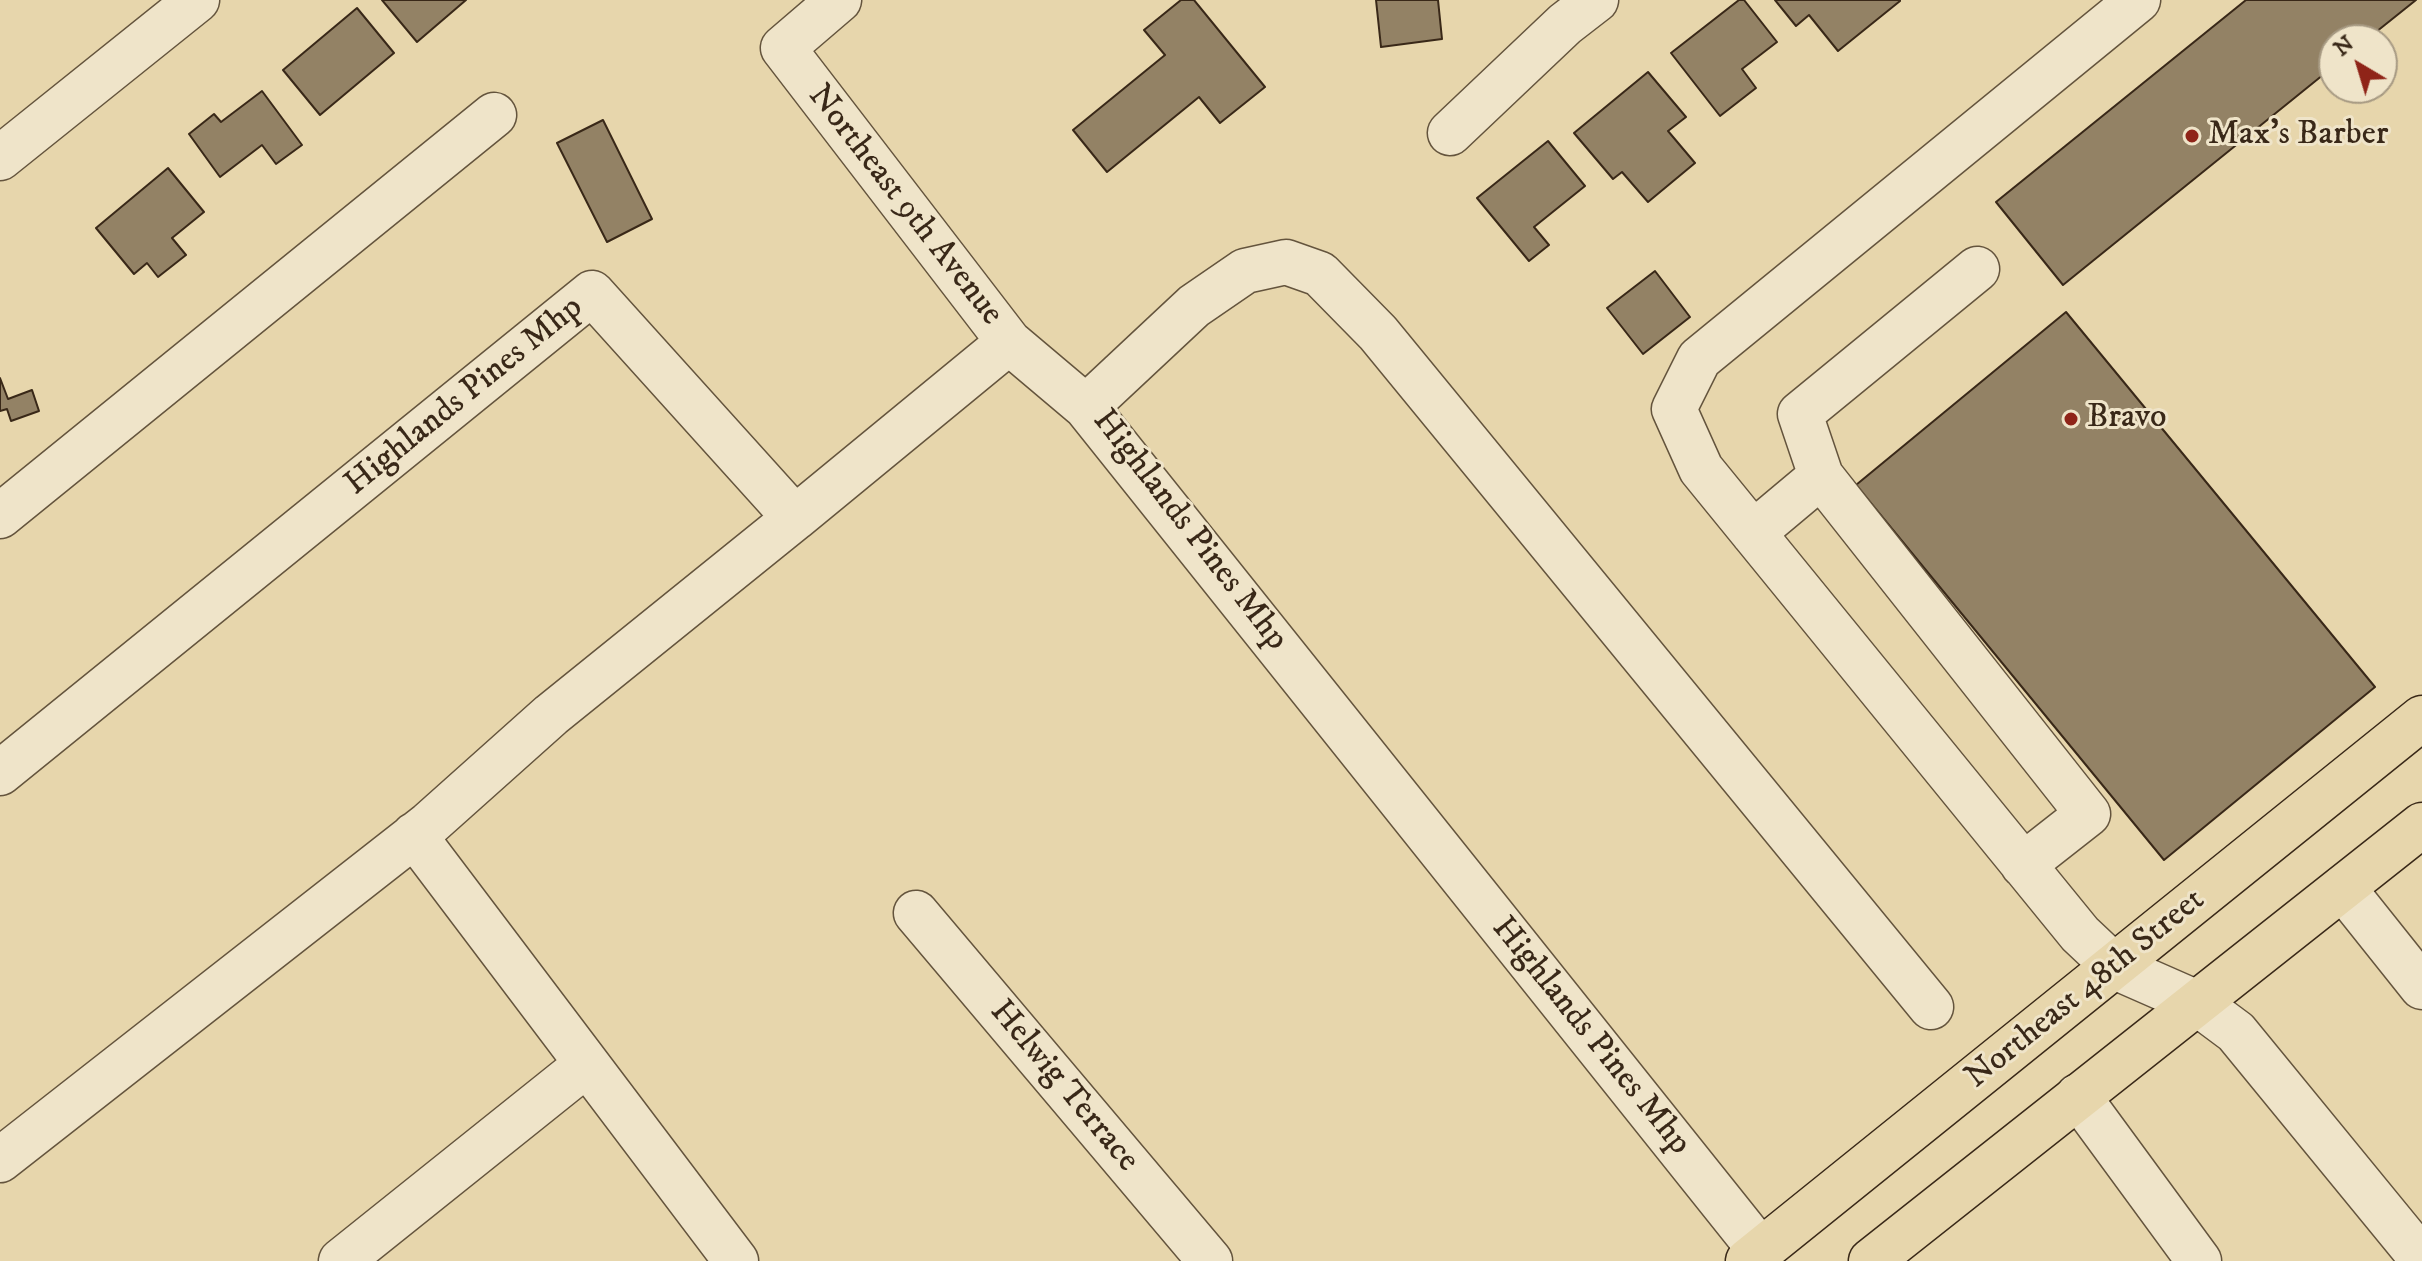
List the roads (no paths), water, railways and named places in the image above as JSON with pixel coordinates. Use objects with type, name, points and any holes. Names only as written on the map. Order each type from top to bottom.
[{"type":"main road","name":"Northeast 48th Street","points":[[1764,1257],[1841,1187],[2422,718]]},
{"type":"main road","points":[[1871,1261],[2422,825]]},
{"type":"street","points":[[0,158],[197,0]]},
{"type":"street","name":"Northeast 9th Avenue","points":[[839,0],[783,48],[1009,342],[1086,407]]},
{"type":"street","points":[[2138,0],[1699,359],[1674,409],[1701,469],[2080,934],[2115,967],[2197,1003],[2236,1032],[2267,1065],[2422,1259]]},
{"type":"street","points":[[1450,133],[1588,3]]},
{"type":"street","points":[[0,516],[494,115]]},
{"type":"street","name":"Highlands Pines Mhp","points":[[1764,1257],[1086,407],[1194,306],[1245,271],[1286,262],[1320,274],[1378,333],[1931,1007]]},
{"type":"street","points":[[1977,269],[1800,414],[1821,476],[2088,814],[2023,865]]},
{"type":"street","name":"Highlands Pines Mhp","points":[[0,773],[592,293],[795,518]]},
{"type":"street","points":[[0,1160],[414,835],[551,715],[1009,342]]},
{"type":"street","points":[[1753,533],[1821,476]]},
{"type":"street","points":[[414,835],[736,1261]]},
{"type":"street","points":[[2343,888],[2422,987]]},
{"type":"street","name":"Helwig Terrace","points":[[916,913],[1210,1261]]},
{"type":"street","points":[[341,1261],[587,1064]]},
{"type":"street","points":[[2078,1096],[2199,1261]]},
{"type":"place","name":"Max’s Barber","points":[[2192,136]]},
{"type":"place","name":"Bravo","points":[[2071,419]]}]
